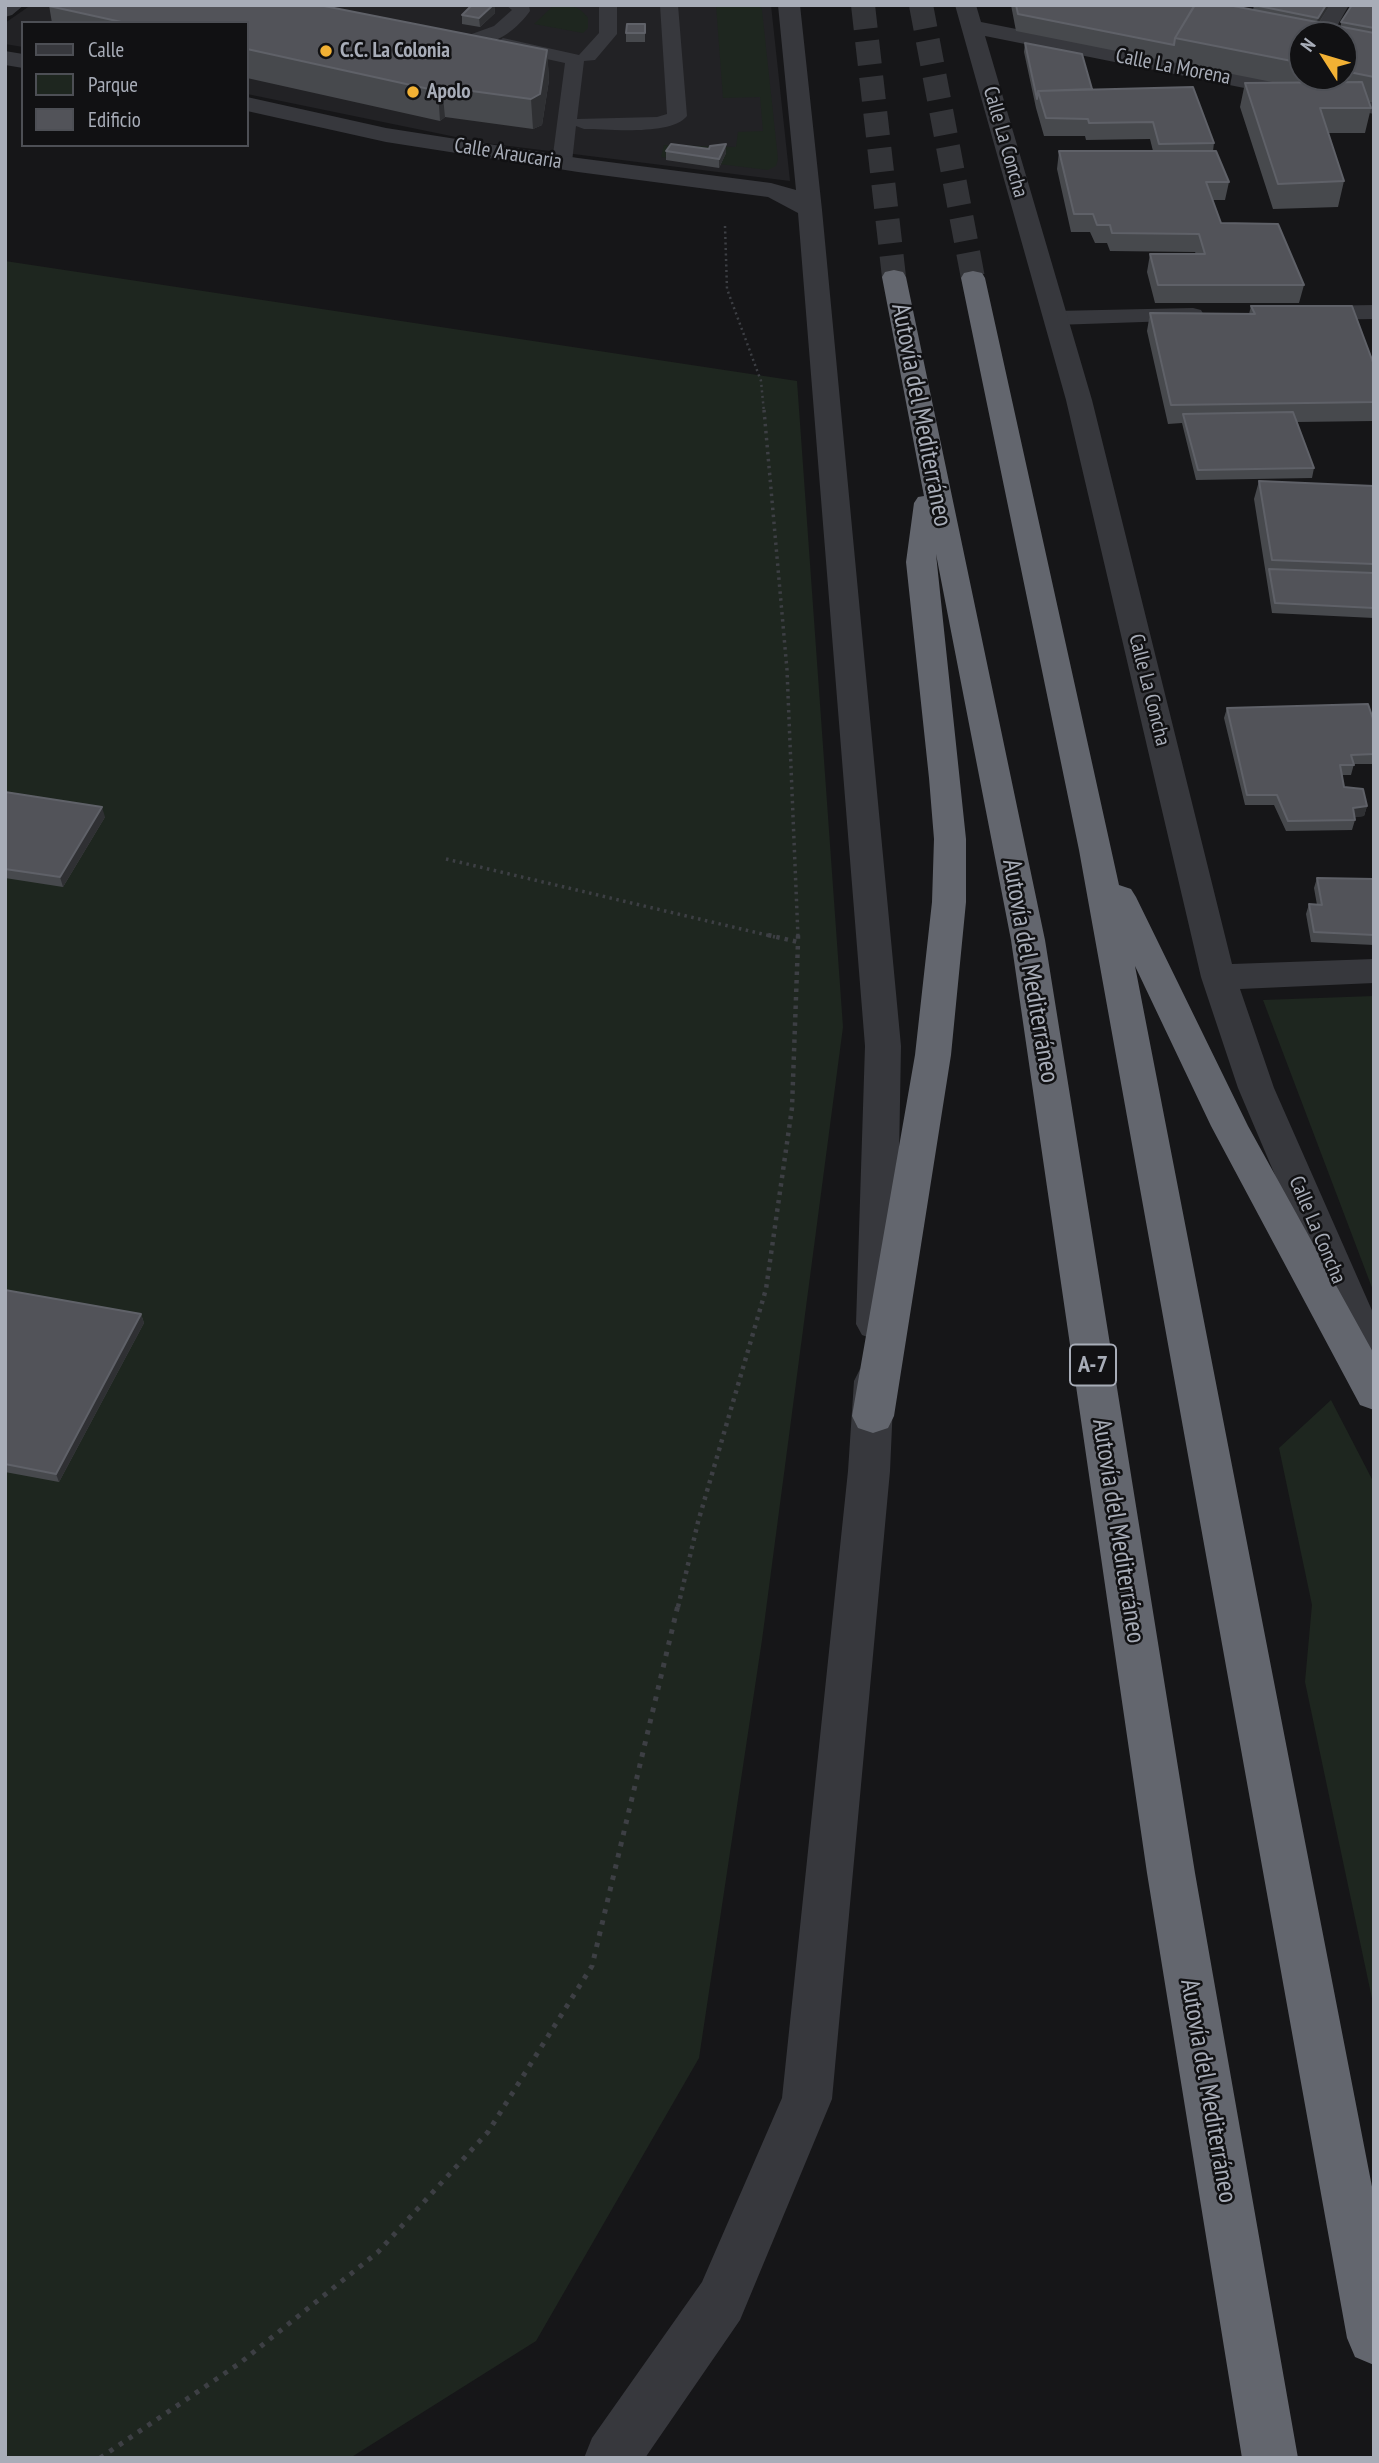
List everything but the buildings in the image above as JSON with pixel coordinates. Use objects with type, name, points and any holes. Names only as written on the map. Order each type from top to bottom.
[{"type":"highway","name":"Autovía del Mediterráneo","points":[[894,276],[1028,940],[1171,1872],[1270,2458]]},
{"type":"highway","points":[[973,278],[1096,850],[1374,2338]]},
{"type":"highway","points":[[873,1416],[933,1055],[949,902],[950,839],[945,778],[920,562],[932,473]]},
{"type":"highway","points":[[1096,850],[1230,1126],[1374,1393]]},
{"type":"street","points":[[5,11],[14,5]]},
{"type":"street","points":[[611,2458],[721,2301],[807,2099],[873,1416],[883,1046],[810,211],[789,5]]},
{"type":"street","points":[[1329,21],[1339,5]]},
{"type":"street","name":"Calle La Morena","points":[[969,16],[1374,107]]},
{"type":"street","name":"Calle La Concha","points":[[969,16],[1079,400],[1219,977],[1256,1088],[1374,1361]]},
{"type":"street","name":"Calle Araucaria","points":[[248,104],[386,135],[570,164],[771,190],[787,195],[810,211]]},
{"type":"street","points":[[771,190],[793,182],[806,169]]},
{"type":"street","points":[[1219,977],[1374,971]]},
{"type":"lane","points":[[515,5],[521,7],[521,11],[498,33],[490,38],[469,38],[575,61],[570,164]]},
{"type":"lane","points":[[570,164],[584,123],[588,55],[608,34],[608,5]]},
{"type":"lane","points":[[584,123],[657,123],[677,116],[669,5]]},
{"type":"lane","points":[[498,33],[498,37],[503,39],[588,55]]},
{"type":"lane","points":[[1291,313],[1374,312]]},
{"type":"lane","points":[[1055,318],[1208,315]]},
{"type":"path","points":[[100,2458],[240,2363],[378,2252],[488,2132],[592,1966],[698,1522],[766,1289],[792,1108],[797,942],[787,670],[761,381],[727,289],[725,214]]},
{"type":"path","points":[[446,859],[797,942]]},
{"type":"shaded area","points":[[31,5],[771,5],[790,181],[485,143],[248,94],[248,21],[21,21],[21,47],[5,44],[5,23]]},
{"type":"green space","points":[[554,5],[581,10],[588,18],[588,28],[583,33],[534,24]]},
{"type":"green space","points":[[716,5],[760,5],[762,10],[778,159],[776,166],[768,170],[661,157],[664,145],[736,147],[738,132],[763,131],[760,97],[723,98]]},
{"type":"green space","points":[[5,261],[797,381],[843,1027],[762,1640],[699,2058],[536,2341],[350,2458],[5,2458]]},
{"type":"green space","points":[[1374,996],[1374,1293],[1263,1000]]},
{"type":"green space","points":[[1331,1400],[1374,1483],[1374,2008],[1305,1682],[1312,1605],[1279,1448]]},
{"type":"tunnel","points":[[863,5],[894,277]]},
{"type":"tunnel","points":[[921,5],[973,278]]},
{"type":"place","name":"C.C. La Colonia","points":[[326,51]]},
{"type":"place","name":"Apolo","points":[[413,92]]}]
